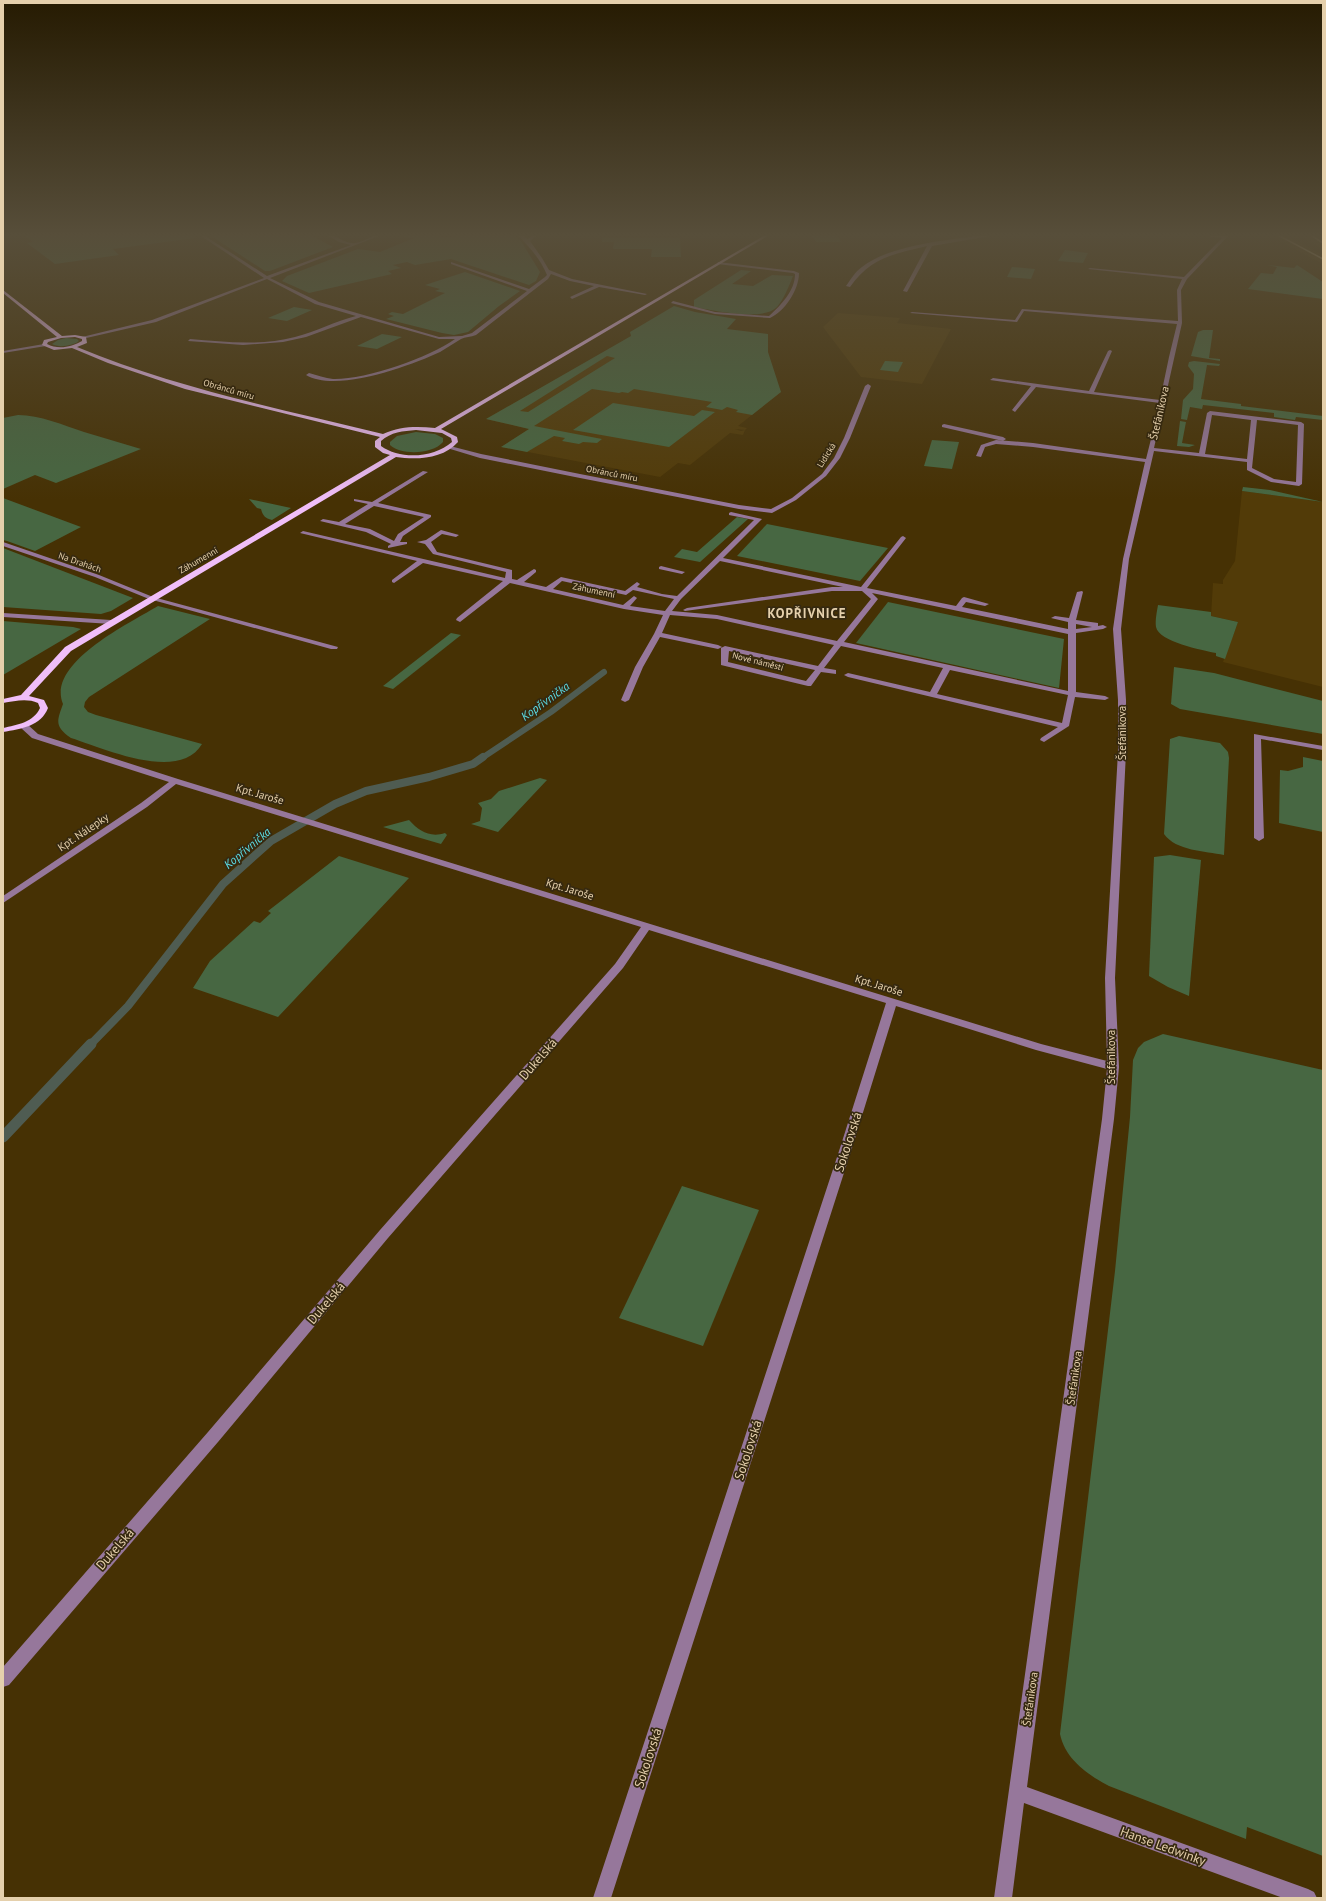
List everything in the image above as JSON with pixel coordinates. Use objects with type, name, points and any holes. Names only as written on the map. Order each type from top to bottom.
[{"type":"main road","points":[[43,323],[61,337]]},
{"type":"main road","points":[[437,429],[617,323]]},
{"type":"main road","points":[[44,345],[50,340],[61,337],[75,336],[84,338],[85,342],[74,346]]},
{"type":"main road","name":"Obránců míru","points":[[44,345],[56,348],[74,346],[122,367],[150,376],[254,405],[384,436],[408,429],[437,429],[448,432],[454,437],[455,442],[450,448]]},
{"type":"main road","points":[[384,436],[378,441],[378,447],[384,452],[395,455],[425,455],[450,448]]},
{"type":"main road","name":"Záhumenní","points":[[24,697],[68,649],[151,598],[308,508],[395,455]]},
{"type":"main road","points":[[3,701],[24,697],[40,700],[46,708],[40,718],[24,726],[3,730]]},
{"type":"street","points":[[84,338],[147,323]]},
{"type":"street","points":[[190,340],[233,343],[279,341],[298,338],[341,323]]},
{"type":"street","points":[[384,323],[439,338],[461,338],[474,334],[489,323]]},
{"type":"street","name":"Štefánikova","points":[[1003,1898],[1102,1173],[1113,1067],[1110,978],[1122,752],[1122,700],[1118,629],[1126,559],[1180,323]]},
{"type":"street","points":[[309,375],[336,381],[371,373],[394,367],[442,350],[461,338]]},
{"type":"street","points":[[3,352],[44,345]]},
{"type":"street","points":[[1091,393],[1110,352]]},
{"type":"street","points":[[992,380],[1163,402]]},
{"type":"street","name":"Lidická","points":[[772,511],[794,498],[824,475],[837,458],[847,438],[868,386]]},
{"type":"street","points":[[1015,410],[1034,386]]},
{"type":"street","points":[[1202,455],[1210,413],[1254,418],[1301,424],[1299,484],[1273,481],[1249,469],[1254,418]]},
{"type":"street","points":[[944,426],[1033,445]]},
{"type":"street","points":[[979,456],[983,446],[996,442],[1033,445],[1148,461]]},
{"type":"street","name":"Obránců míru","points":[[450,448],[480,456],[580,476],[739,507],[772,511]]},
{"type":"street","points":[[1151,449],[1250,461]]},
{"type":"street","points":[[340,524],[425,472]]},
{"type":"street","points":[[356,500],[429,516],[400,536],[396,544]]},
{"type":"street","points":[[625,700],[638,667],[658,634],[667,613],[698,576],[718,559],[759,519],[731,514]]},
{"type":"street","points":[[323,521],[368,530],[396,544]]},
{"type":"street","points":[[456,535],[441,532],[424,542],[435,553],[510,571],[508,581],[460,620]]},
{"type":"street","name":"Záhumenní","points":[[303,533],[518,584],[624,607],[667,613]]},
{"type":"street","points":[[863,589],[903,538]]},
{"type":"street","points":[[384,551],[396,544],[405,543]]},
{"type":"street","points":[[722,543],[731,545]]},
{"type":"street","name":"Na Drahách","points":[[3,544],[39,558],[97,576],[151,598],[334,646]]},
{"type":"street","points":[[718,559],[1072,632],[1103,627],[1055,618]]},
{"type":"street","points":[[394,581],[422,560]]},
{"type":"street","points":[[661,568],[682,572]]},
{"type":"street","points":[[518,584],[534,571]]},
{"type":"street","points":[[547,590],[560,579],[626,593],[636,591],[679,598]]},
{"type":"street","points":[[667,613],[832,589],[863,589]]},
{"type":"street","name":"Nové náměstí","points":[[833,672],[819,669],[725,648],[724,663],[808,684],[819,669],[838,643],[875,599],[863,589]]},
{"type":"street","points":[[624,607],[636,591]]},
{"type":"street","points":[[1044,740],[1065,726],[1072,694],[1072,621],[1080,592]]},
{"type":"street","points":[[957,609],[964,599],[984,604]]},
{"type":"street","points":[[667,613],[717,617],[1072,694],[1105,698]]},
{"type":"street","points":[[3,615],[111,622]]},
{"type":"street","name":"Nové náměstí","points":[[658,634],[718,647]]},
{"type":"street","points":[[932,695],[948,667]]},
{"type":"street","points":[[848,675],[1065,726]]},
{"type":"street","name":"Kpt. Jaroše","points":[[24,726],[34,736],[175,781],[332,828],[1040,1047],[1113,1067]]},
{"type":"street","points":[[1259,838],[1257,736],[1323,748]]},
{"type":"street","name":"Kpt. Nálepky","points":[[3,900],[138,809],[175,781]]},
{"type":"street","name":"Dukelská","points":[[3,1679],[208,1442],[384,1234],[619,966],[647,926]]},
{"type":"street","name":"Sokolovská","points":[[602,1898],[846,1148],[892,1001]]},
{"type":"street","name":"Hanse Ledwinky","points":[[1017,1792],[1308,1898]]},
{"type":"shaded area","points":[[828,323],[897,323],[951,329],[922,384],[861,377],[823,327]]},
{"type":"shaded area","points":[[632,336],[781,392],[738,426],[747,428],[743,435],[730,433],[690,465],[678,463],[660,477],[501,447],[529,429],[486,419]]},
{"type":"shaded area","points":[[1242,491],[1323,502],[1323,687],[1223,662],[1238,622],[1211,616],[1213,583],[1223,584],[1223,580],[1235,561]]},
{"type":"green space","points":[[401,323],[479,323],[468,332],[454,335]]},
{"type":"green space","points":[[646,323],[733,323],[727,329],[768,334],[768,352],[781,392],[752,415],[736,412],[738,410],[727,407],[722,410],[706,407],[712,402],[634,389],[628,393],[619,393],[592,389],[534,426],[602,439],[597,443],[583,442],[579,444],[562,441],[565,438],[554,436],[527,452],[501,447],[529,429],[486,419],[631,336],[630,332]],"holes":[[[607,356],[615,358],[528,412],[520,411]]]},
{"type":"green space","points":[[1203,330],[1213,330],[1209,358],[1220,359],[1220,361],[1191,356],[1198,332]]},
{"type":"green space","points":[[382,334],[402,337],[377,349],[357,346]]},
{"type":"green space","points":[[66,338],[77,339],[79,341],[66,346],[52,344],[58,340]]},
{"type":"green space","points":[[885,361],[903,362],[898,372],[880,370]]},
{"type":"green space","points":[[1194,361],[1220,364],[1219,366],[1207,365],[1201,399],[1241,404],[1241,406],[1323,416],[1323,420],[1296,417],[1295,420],[1274,417],[1274,413],[1203,405],[1202,409],[1190,407],[1187,420],[1181,419],[1183,400],[1193,389],[1194,374],[1188,366],[1189,362]]},
{"type":"green space","points":[[613,403],[694,416],[702,410],[715,412],[669,447],[573,430]]},
{"type":"green space","points":[[26,415],[43,419],[141,449],[56,483],[35,475],[3,489],[3,418]]},
{"type":"green space","points":[[1180,421],[1186,422],[1182,443],[1195,445],[1189,447],[1177,446]]},
{"type":"green space","points":[[416,432],[435,434],[443,438],[443,442],[432,449],[417,452],[402,451],[395,449],[390,445],[390,442],[397,436]]},
{"type":"green space","points":[[932,440],[959,442],[952,469],[924,466]]},
{"type":"green space","points":[[1243,487],[1270,490],[1323,502],[1242,491]]},
{"type":"green space","points":[[3,498],[81,527],[35,551],[3,540]]},
{"type":"green space","points":[[249,499],[291,508],[272,520],[265,516],[261,509],[257,508]]},
{"type":"green space","points":[[737,517],[748,519],[700,562],[674,557],[682,549],[697,552]]},
{"type":"green space","points":[[767,524],[888,548],[860,581],[737,556]]},
{"type":"green space","points":[[3,548],[133,598],[111,611],[101,614],[3,607]]},
{"type":"green space","points":[[888,602],[1064,639],[1059,688],[856,643]]},
{"type":"green space","points":[[1158,605],[1211,612],[1211,616],[1238,622],[1225,659],[1216,656],[1216,653],[1182,644],[1165,637],[1156,627]]},
{"type":"green space","points":[[158,606],[210,619],[89,697],[85,702],[84,707],[88,712],[96,715],[202,744],[191,755],[176,761],[159,762],[120,755],[71,738],[62,730],[58,723],[63,704],[61,689],[67,674],[78,659],[94,646]]},
{"type":"green space","points":[[3,621],[73,627],[81,629],[3,675]]},
{"type":"green space","points":[[451,633],[461,635],[393,689],[383,686]]},
{"type":"green space","points":[[1174,667],[1214,673],[1323,701],[1323,734],[1180,709],[1171,704]]},
{"type":"green space","points":[[1179,736],[1220,743],[1228,752],[1229,758],[1224,855],[1183,847],[1169,840],[1164,834],[1170,739]]},
{"type":"green space","points":[[1303,757],[1323,761],[1323,832],[1279,823],[1280,770],[1288,771],[1303,767]]},
{"type":"green space","points":[[540,778],[547,780],[498,832],[471,824],[480,821],[482,808],[478,803],[491,799],[499,791]]},
{"type":"green space","points":[[409,820],[421,830],[430,834],[434,835],[445,833],[447,835],[441,844],[383,827]]},
{"type":"green space","points":[[1170,855],[1201,860],[1189,996],[1168,987],[1149,976],[1154,857]]},
{"type":"green space","points":[[339,856],[409,878],[278,1017],[193,988],[210,961],[254,921],[260,923],[271,913],[268,911]]},
{"type":"green space","points":[[1163,1034],[1323,1070],[1323,1856],[1247,1827],[1246,1839],[1109,1786],[1093,1777],[1072,1759],[1060,1734],[1115,1271],[1130,1117],[1133,1060],[1138,1048],[1144,1042]]},
{"type":"green space","points":[[682,1186],[759,1210],[703,1346],[619,1318]]},
{"type":"waterway","name":"Kopřivnička","points":[[482,758],[551,712],[604,672]]},
{"type":"waterway","name":"Kopřivnička","points":[[90,1045],[128,1006],[223,884],[271,841],[335,804],[366,791],[429,777],[473,764],[483,757]]},
{"type":"waterway","name":"Kopřivnička","points":[[3,1137],[91,1044]]},
{"type":"district","name":"KOPŘIVNICE","points":[[807,613]]}]
